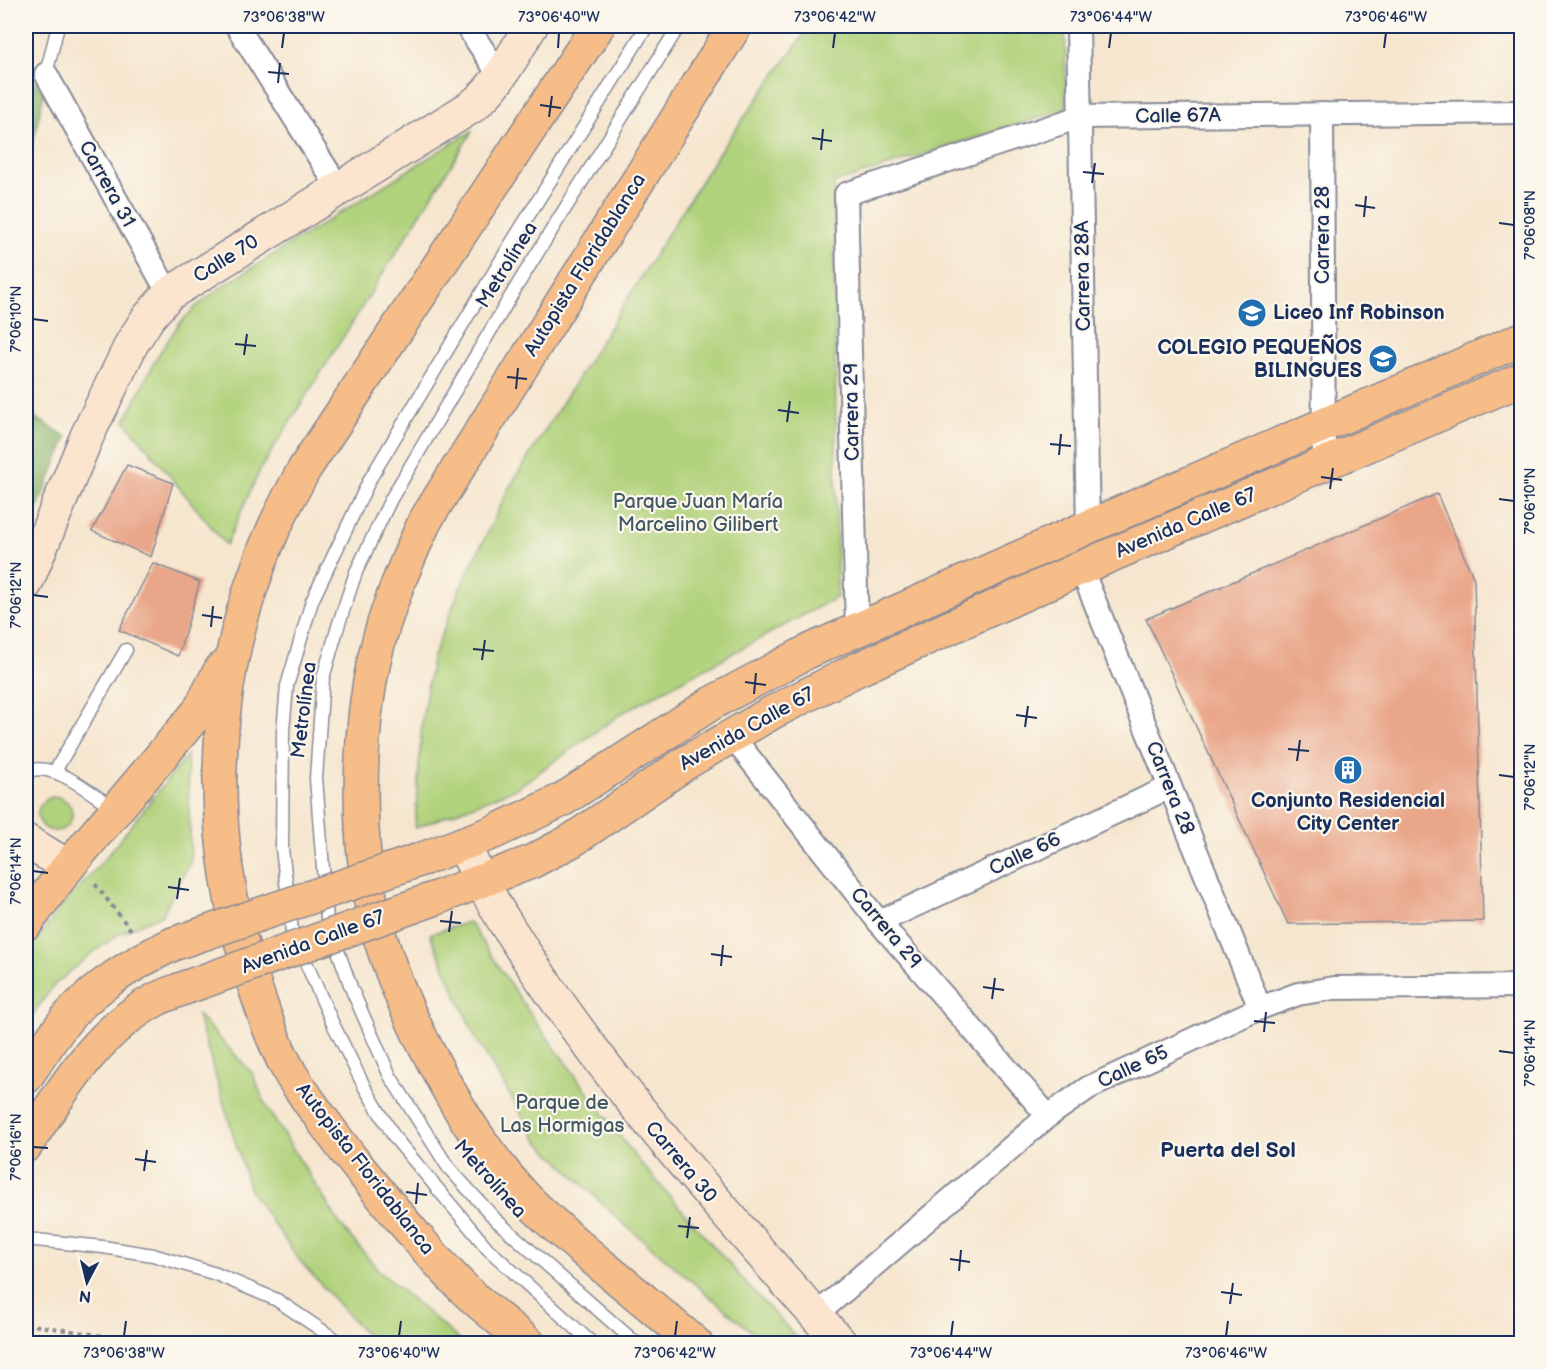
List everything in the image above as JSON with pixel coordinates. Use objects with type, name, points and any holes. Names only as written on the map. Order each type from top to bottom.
[{"type":"main road","name":"Autopista Floridablanca","points":[[529,1344],[465,1290],[420,1242],[332,1134],[288,1071],[262,1008],[241,944],[228,887],[219,788],[221,738],[225,691],[245,603],[281,511],[305,468],[598,26]]},
{"type":"main road","name":"Autopista Floridablanca","points":[[696,1344],[559,1229],[526,1197],[495,1161],[454,1101],[417,1033],[378,929],[368,886],[363,838],[362,784],[367,706],[375,656],[387,615],[409,556],[425,522],[735,26]]},
{"type":"main road","name":"Avenida Calle 67","points":[[26,1077],[58,1030],[88,997],[115,976],[172,945],[425,858],[514,824],[562,800],[712,703],[807,652],[1521,339]]},
{"type":"main road","name":"Avenida Calle 67","points":[[26,1145],[63,1089],[95,1049],[135,1013],[157,999],[482,881],[552,852],[667,774],[731,735],[856,670],[1081,568],[1521,379]]},
{"type":"main road","points":[[26,923],[79,874],[116,809],[199,711],[235,644]]},
{"type":"street","points":[[237,26],[339,189]]},
{"type":"street","points":[[467,26],[500,76]]},
{"type":"street","name":"Calle 70","points":[[26,583],[87,436],[132,342],[148,318],[169,294],[484,97],[531,26]]},
{"type":"street","name":"Carrera 28A","points":[[1078,26],[1088,527]]},
{"type":"street","name":"Carrera 31","points":[[46,74],[169,294]]},
{"type":"street","name":"Calle 67A","points":[[846,194],[1080,117],[1521,112]]},
{"type":"street","name":"Carrera 28","points":[[1322,114],[1324,464]]},
{"type":"street","name":"Carrera 29","points":[[846,194],[857,630]]},
{"type":"street","name":"Carrera 28","points":[[1081,568],[1260,1008]]},
{"type":"street","name":"Carrera 29","points":[[731,735],[879,921],[1048,1116]]},
{"type":"street","name":"Calle 66","points":[[879,921],[1170,787]]},
{"type":"street","points":[[26,841],[79,874]]},
{"type":"street","name":"Carrera 30","points":[[462,844],[506,924],[589,1045],[631,1101],[722,1210],[842,1344]]},
{"type":"street","name":"Calle 65","points":[[816,1315],[1048,1116],[1088,1088],[1260,1008],[1298,994],[1334,988],[1521,986]]},
{"type":"lane","points":[[46,74],[58,26]]},
{"type":"lane","name":"Metrolínea","points":[[593,1344],[488,1249],[395,1138],[360,1079],[292,931],[282,849],[283,731],[287,686],[312,600],[370,480],[512,242],[647,26]]},
{"type":"lane","name":"Metrolínea","points":[[638,1344],[496,1220],[448,1167],[390,1076],[352,990],[327,920],[315,778],[323,678],[356,572],[390,499],[518,284],[679,26]]},
{"type":"lane","points":[[55,771],[126,650]]},
{"type":"lane","points":[[26,772],[44,768],[55,771],[116,809]]},
{"type":"lane","points":[[26,1239],[103,1247],[153,1256],[216,1274],[277,1300],[342,1344]]},
{"type":"path","points":[[79,874],[137,938]]},
{"type":"path","points":[[26,1324],[157,1344]]},
{"type":"green space","name":"Parque Juan María Marcelino Gilibert","points":[[810,26],[1065,26],[1066,109],[834,183],[837,597],[624,712],[515,789],[415,828],[422,721],[432,659],[459,591],[509,488],[718,154]]},
{"type":"green space","points":[[26,68],[44,94],[26,173]]},
{"type":"green space","points":[[473,130],[261,468],[226,545],[125,421],[157,357],[179,324],[198,305],[223,286]]},
{"type":"green space","points":[[26,412],[67,437],[26,535]]},
{"type":"green space","points":[[187,755],[191,861],[162,915],[119,934],[92,953],[52,987],[26,1025],[26,954],[57,912],[104,860]]},
{"type":"green space","points":[[55,797],[67,802],[72,814],[67,826],[55,831],[43,826],[38,814],[43,802]]},
{"type":"green space","name":"Parque de Las Hormigas","points":[[469,922],[533,1018],[633,1154],[752,1290],[802,1343],[765,1343],[617,1218],[537,1140],[475,1037],[430,934]]},
{"type":"green space","points":[[197,1014],[252,1073],[267,1108],[342,1227],[380,1272],[463,1343],[373,1343],[300,1261],[250,1191]]},
{"type":"building","points":[[127,465],[173,483],[151,557],[92,531]]},
{"type":"building","name":"Conjunto Residencial City Center","points":[[1437,494],[1474,579],[1483,921],[1288,924],[1146,619]]},
{"type":"building","points":[[153,563],[200,582],[178,656],[119,630]]},
{"type":"place","name":"Liceo Inf Robinson","points":[[1252,313]]},
{"type":"place","name":"COLEGIO PEQUEÑOS BILINGUES","points":[[1383,359]]},
{"type":"place","name":"Conjunto Residencial City Center","points":[[1348,770]]},
{"type":"district","name":"Puerta del Sol","points":[[1228,1150]]}]
